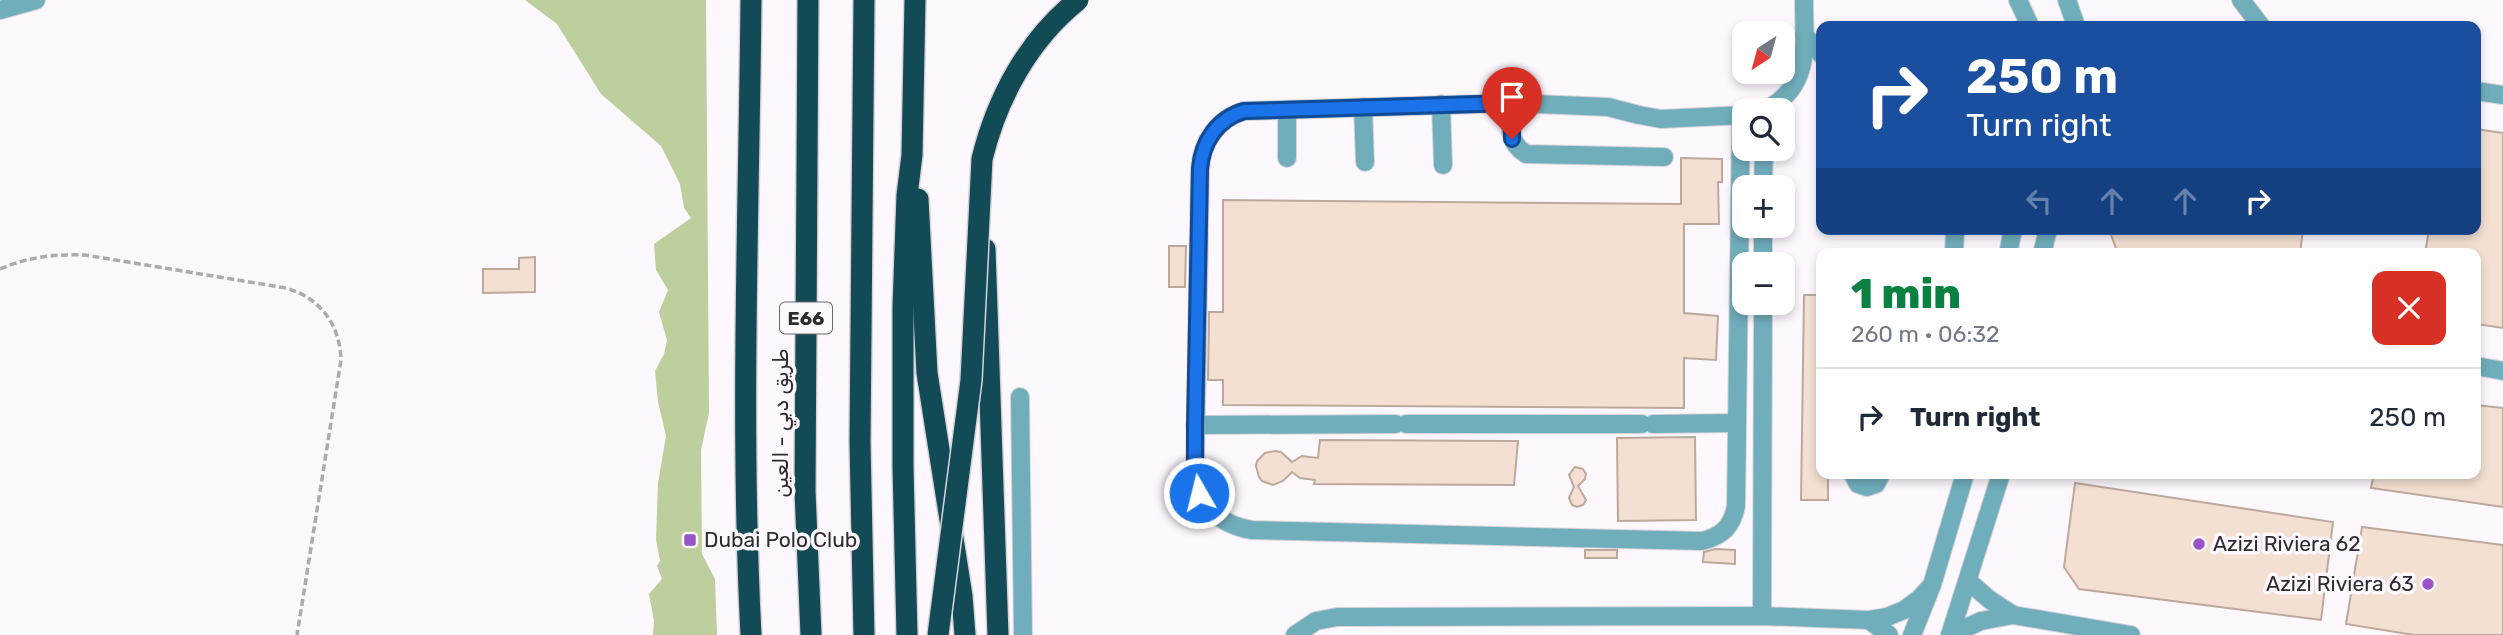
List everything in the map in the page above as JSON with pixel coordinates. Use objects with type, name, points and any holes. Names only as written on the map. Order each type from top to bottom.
[{"type":"highway","points":[[751,0],[747,373],[747,566],[751,635]]},
{"type":"highway","name":"طريق دبي - العين","points":[[808,0],[805,491],[811,635]]},
{"type":"highway","name":"E66","points":[[864,0],[860,414],[864,635]]},
{"type":"highway","points":[[907,635],[903,307],[907,195],[912,155],[915,0]]},
{"type":"highway","points":[[938,635],[971,380],[982,159],[1000,102],[1018,68],[1052,24],[1078,0]]},
{"type":"highway","points":[[912,155],[920,211],[927,373],[962,596],[965,635]]},
{"type":"highway","points":[[980,214],[986,258],[998,635]]},
{"type":"street","points":[[0,10],[36,0]]},
{"type":"street","points":[[1784,98],[1795,88],[1802,63],[1804,0]]},
{"type":"street","points":[[2018,0],[2027,21]]},
{"type":"street","points":[[2067,0],[2074,21]]},
{"type":"street","points":[[2241,0],[2257,21]]},
{"type":"street","points":[[1804,34],[1816,48]]},
{"type":"street","points":[[2481,92],[2503,95]]},
{"type":"street","points":[[1512,103],[1512,139],[1526,154],[1664,157]]},
{"type":"street","points":[[1732,116],[1661,119],[1608,107],[1512,103],[1244,111],[1234,114],[1216,128],[1204,147],[1201,158],[1195,471],[1199,493],[1205,503],[1221,519],[1241,528],[1702,541],[1715,538],[1726,530],[1734,519],[1736,506],[1742,161]]},
{"type":"street","points":[[1441,104],[1443,165]]},
{"type":"street","points":[[1363,107],[1365,162]]},
{"type":"street","points":[[1287,110],[1287,158]]},
{"type":"street","points":[[1762,616],[1763,315]]},
{"type":"street","points":[[2481,367],[2503,370]]},
{"type":"street","points":[[1020,397],[1023,635]]},
{"type":"street","points":[[1195,425],[1737,423]]},
{"type":"street","points":[[1856,479],[1858,484],[1867,487],[1876,484],[1878,479]]},
{"type":"street","points":[[1912,635],[1932,585],[1964,479]]},
{"type":"street","points":[[1950,635],[1999,479]]},
{"type":"street","points":[[1968,581],[2013,615]]},
{"type":"street","points":[[1295,635],[1316,621],[1337,617],[1762,616],[1868,620],[1887,617],[1904,610],[1932,585]]},
{"type":"street","points":[[1950,635],[1980,621],[2013,615],[2132,635]]},
{"type":"street","points":[[1868,620],[1889,635]]},
{"type":"path","points":[[0,269],[30,258],[85,255],[286,288],[308,297],[326,313],[338,334],[341,360],[297,635]]},
{"type":"green space","points":[[525,0],[706,0],[709,413],[701,450],[702,554],[715,579],[717,635],[653,635],[654,621],[649,594],[662,579],[657,566],[660,561],[656,539],[658,483],[666,436],[658,402],[655,371],[664,354],[667,340],[659,312],[668,290],[656,270],[654,244],[691,218],[684,208],[680,184],[661,146],[601,94],[557,24]]},
{"type":"building","points":[[2481,130],[2503,133],[2503,328],[2481,325],[2481,248],[2426,248],[2428,235],[2481,235]]},
{"type":"building","points":[[1681,158],[1722,159],[1722,182],[1718,182],[1719,224],[1684,224],[1684,313],[1718,316],[1716,360],[1684,358],[1684,408],[1223,405],[1223,380],[1208,380],[1209,312],[1223,312],[1223,200],[1681,204]]},
{"type":"building","points":[[2111,235],[2302,235],[2301,248],[2116,248]]},
{"type":"building","points":[[1169,246],[1186,246],[1185,287],[1169,287]]},
{"type":"building","points":[[535,257],[535,292],[483,293],[483,269],[519,269],[519,258]]},
{"type":"building","points":[[1804,295],[1816,295],[1816,479],[1828,479],[1828,500],[1801,500]]},
{"type":"building","points":[[2481,406],[2503,408],[2503,507],[2371,488],[2373,479],[2481,479]]},
{"type":"building","points":[[1695,437],[1696,520],[1618,521],[1617,438]]},
{"type":"building","points":[[1320,440],[1518,441],[1514,485],[1314,484],[1315,480],[1300,478],[1292,472],[1283,481],[1273,485],[1259,477],[1257,461],[1265,453],[1281,452],[1292,462],[1302,456],[1318,458]]},
{"type":"building","points":[[1575,467],[1583,469],[1586,474],[1578,486],[1586,500],[1583,505],[1577,507],[1572,505],[1569,498],[1574,487],[1569,475]]},
{"type":"building","name":"Azizi Riviera 62","points":[[2075,483],[2333,522],[2321,620],[2079,589],[2064,567]]},
{"type":"building","name":"Azizi Riviera 63","points":[[2362,527],[2503,545],[2503,635],[2414,635],[2346,624]]},
{"type":"building","points":[[1715,549],[1735,550],[1735,564],[1703,562],[1704,552]]},
{"type":"building","points":[[1585,550],[1617,550],[1617,558],[1585,558]]},
{"type":"place","name":"Dubai Polo Club","points":[[690,540]]},
{"type":"place","name":"Azizi Riviera 62","points":[[2199,544]]},
{"type":"place","name":"Azizi Riviera 63","points":[[2428,584]]},
{"type":"route","points":[[1199,493],[1195,471],[1195,425],[1200,169],[1204,147],[1216,128],[1224,120],[1244,111],[1512,103],[1512,139]]}]
